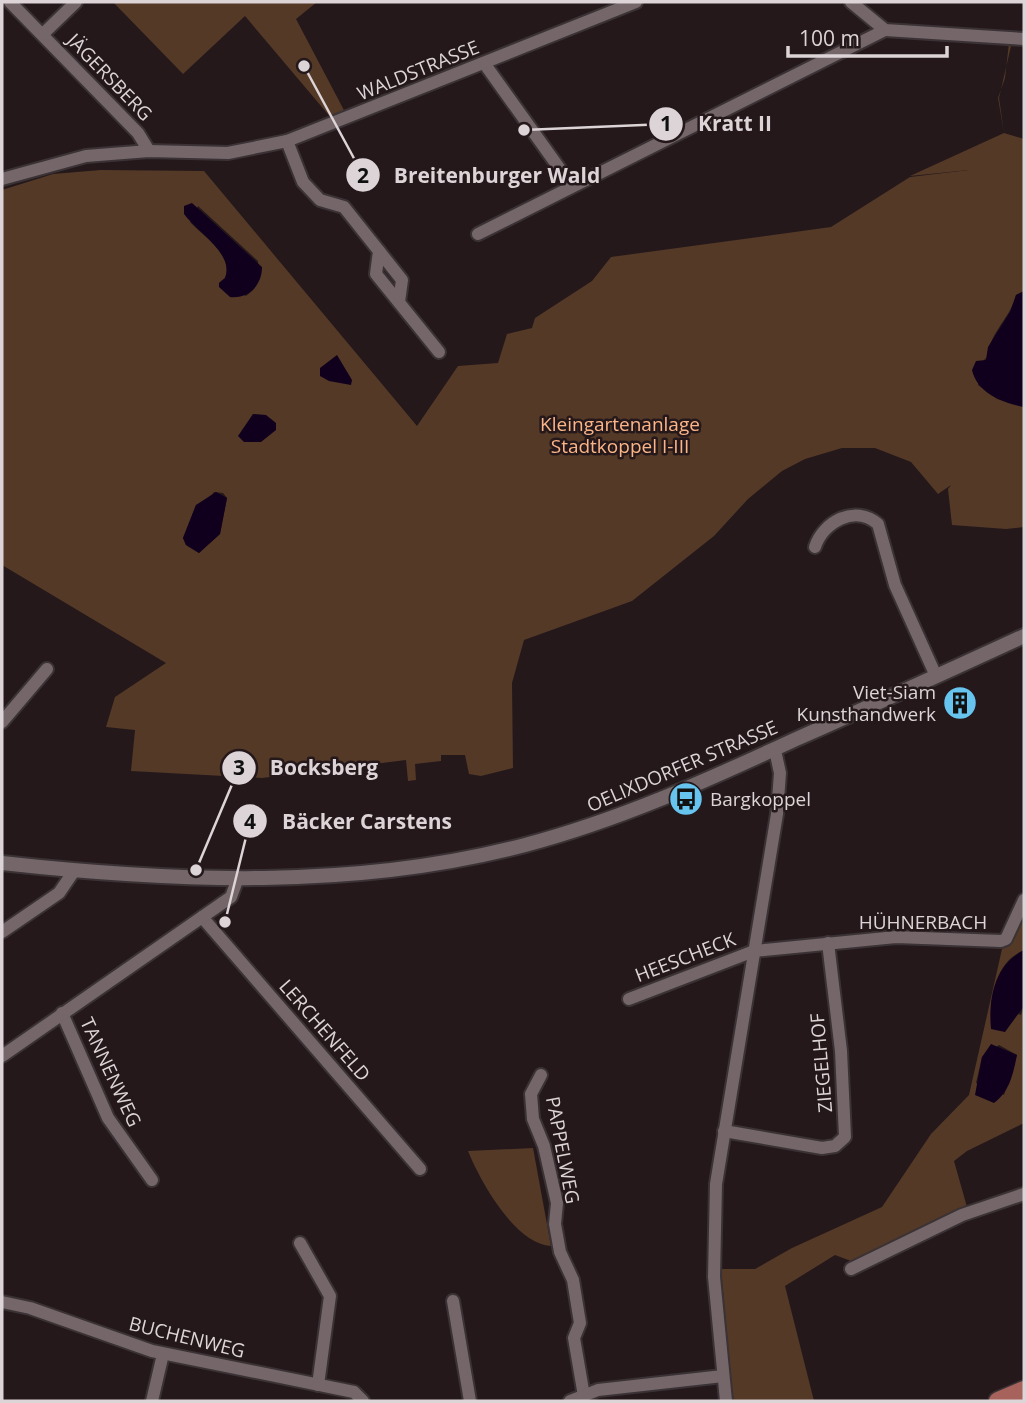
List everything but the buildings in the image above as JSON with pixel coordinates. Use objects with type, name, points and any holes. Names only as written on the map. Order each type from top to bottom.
[{"type":"main road","points":[[998,1401],[1024,1390]]},
{"type":"street","name":"JÄGERSBERG","points":[[10,2],[138,133],[149,151]]},
{"type":"street","points":[[43,34],[76,2]]},
{"type":"street","name":"WALDSTRASSE","points":[[2,179],[86,156],[149,151],[228,153],[287,141],[636,2]]},
{"type":"street","points":[[851,2],[885,30]]},
{"type":"street","points":[[478,234],[885,30],[1024,39]]},
{"type":"street","points":[[484,64],[572,186]]},
{"type":"street","points":[[287,141],[303,182],[320,200],[344,206],[379,251],[376,274],[439,352]]},
{"type":"street","points":[[815,547],[822,530],[838,520],[862,516],[876,522],[881,529],[895,585],[936,676]]},
{"type":"street","name":"OELIXDORFER STRASSE","points":[[2,863],[74,871],[238,878],[388,869],[522,846],[639,809],[1024,636]]},
{"type":"street","points":[[2,722],[47,669]]},
{"type":"street","points":[[726,1401],[713,1256],[716,1184],[778,803],[780,773],[775,750]]},
{"type":"street","points":[[2,932],[59,893],[74,871]]},
{"type":"street","points":[[2,1056],[230,897],[238,878]]},
{"type":"street","name":"HÜHNERBACH","points":[[754,951],[895,937],[1000,941],[1006,939],[1024,900]]},
{"type":"street","name":"LERCHENFELD","points":[[202,917],[420,1169]]},
{"type":"street","name":"ZIEGELHOF","points":[[724,1131],[822,1148],[835,1146],[845,1137],[841,1051],[828,943]]},
{"type":"street","name":"HEESCHECK","points":[[629,999],[754,951]]},
{"type":"street","name":"TANNENWEG","points":[[62,1013],[104,1111],[133,1157],[152,1180]]},
{"type":"street","name":"PAPPELWEG","points":[[541,1075],[531,1094],[532,1110],[544,1146],[557,1203],[555,1224],[560,1252],[573,1280],[580,1323],[574,1338],[584,1396]]},
{"type":"street","points":[[851,1269],[962,1215],[1024,1194]]},
{"type":"street","points":[[300,1243],[330,1296],[318,1385]]},
{"type":"street","points":[[453,1301],[470,1401]]},
{"type":"street","name":"BUCHENWEG","points":[[2,1302],[30,1308],[163,1354],[354,1392],[363,1401]]},
{"type":"street","points":[[152,1401],[163,1354]]},
{"type":"street","points":[[570,1401],[598,1390],[723,1376]]},
{"type":"green space","points":[[113,2],[317,2],[296,19],[346,114],[332,119],[245,16],[183,74]]},
{"type":"green space","points":[[1009,43],[1024,43],[1024,46],[1011,46],[1006,66]]},
{"type":"green space","name":"Kleingartenanlage Stadtkoppel I-III","points":[[1004,133],[1024,139],[1024,291],[1016,295],[992,341],[989,355],[982,362],[978,385],[997,399],[1024,407],[1024,527],[1006,529],[952,525],[948,489],[951,485],[938,494],[911,462],[875,448],[842,448],[805,459],[782,471],[748,499],[714,536],[632,601],[524,640],[512,683],[513,768],[481,776],[469,774],[465,755],[441,755],[441,761],[415,764],[416,780],[408,781],[406,760],[262,778],[131,771],[135,730],[106,727],[115,697],[166,663],[2,565],[2,190],[53,174],[101,170],[204,171],[417,426],[458,366],[498,363],[507,334],[532,328],[535,318],[592,281],[611,257],[831,227],[910,177],[969,170],[910,176]],"holes":[[[198,206],[258,261],[258,281],[246,296],[219,283],[225,278],[227,270],[222,254],[190,222]],[[214,492],[223,493],[227,498],[220,534],[199,553],[186,545],[183,538],[196,505],[208,500]]]},
{"type":"green space","points":[[1024,908],[1024,950],[1009,960],[1000,972],[991,1004],[1021,1015],[1024,1006],[1024,1123],[967,1151],[954,1161],[967,1207],[851,1261],[835,1255],[785,1286],[814,1401],[733,1401],[721,1269],[755,1269],[792,1248],[882,1207],[931,1134],[969,1095],[1002,949],[1012,936]],"holes":[[[999,1045],[1017,1055],[1004,1095],[976,1083],[982,1057]]]},
{"type":"green space","points":[[533,1148],[551,1246],[538,1243],[512,1223],[490,1194],[468,1151]]},
{"type":"shaded area","points":[[192,203],[262,267],[260,280],[253,290],[243,296],[230,297],[219,287],[227,269],[225,260],[184,214],[184,206]]},
{"type":"shaded area","points":[[1024,291],[1024,407],[992,396],[979,385],[972,370],[976,361],[986,360],[988,347],[1010,312],[1016,295]]},
{"type":"shaded area","points":[[337,355],[352,380],[351,385],[329,381],[320,376],[320,368]]},
{"type":"shaded area","points":[[253,414],[266,415],[276,423],[276,430],[261,442],[244,442],[238,436]]},
{"type":"shaded area","points":[[216,492],[227,498],[220,534],[199,553],[186,545],[183,538],[196,505]]},
{"type":"shaded area","points":[[1024,950],[1024,1006],[1005,1032],[991,1029],[992,994],[1000,973],[1014,956]]},
{"type":"shaded area","points":[[991,1044],[1017,1055],[1007,1088],[994,1103],[975,1095],[982,1057]]},
{"type":"place","name":"Breitenburger Wald","points":[[304,66]]},
{"type":"place","name":"Kratt II","points":[[524,130]]},
{"type":"place","name":"Viet-Siam Kunsthandwerk","points":[[960,703]]},
{"type":"place","name":"Bargkoppel","points":[[686,799]]},
{"type":"place","name":"Bocksberg","points":[[196,870]]},
{"type":"place","name":"Bäcker Carstens","points":[[225,922]]}]
